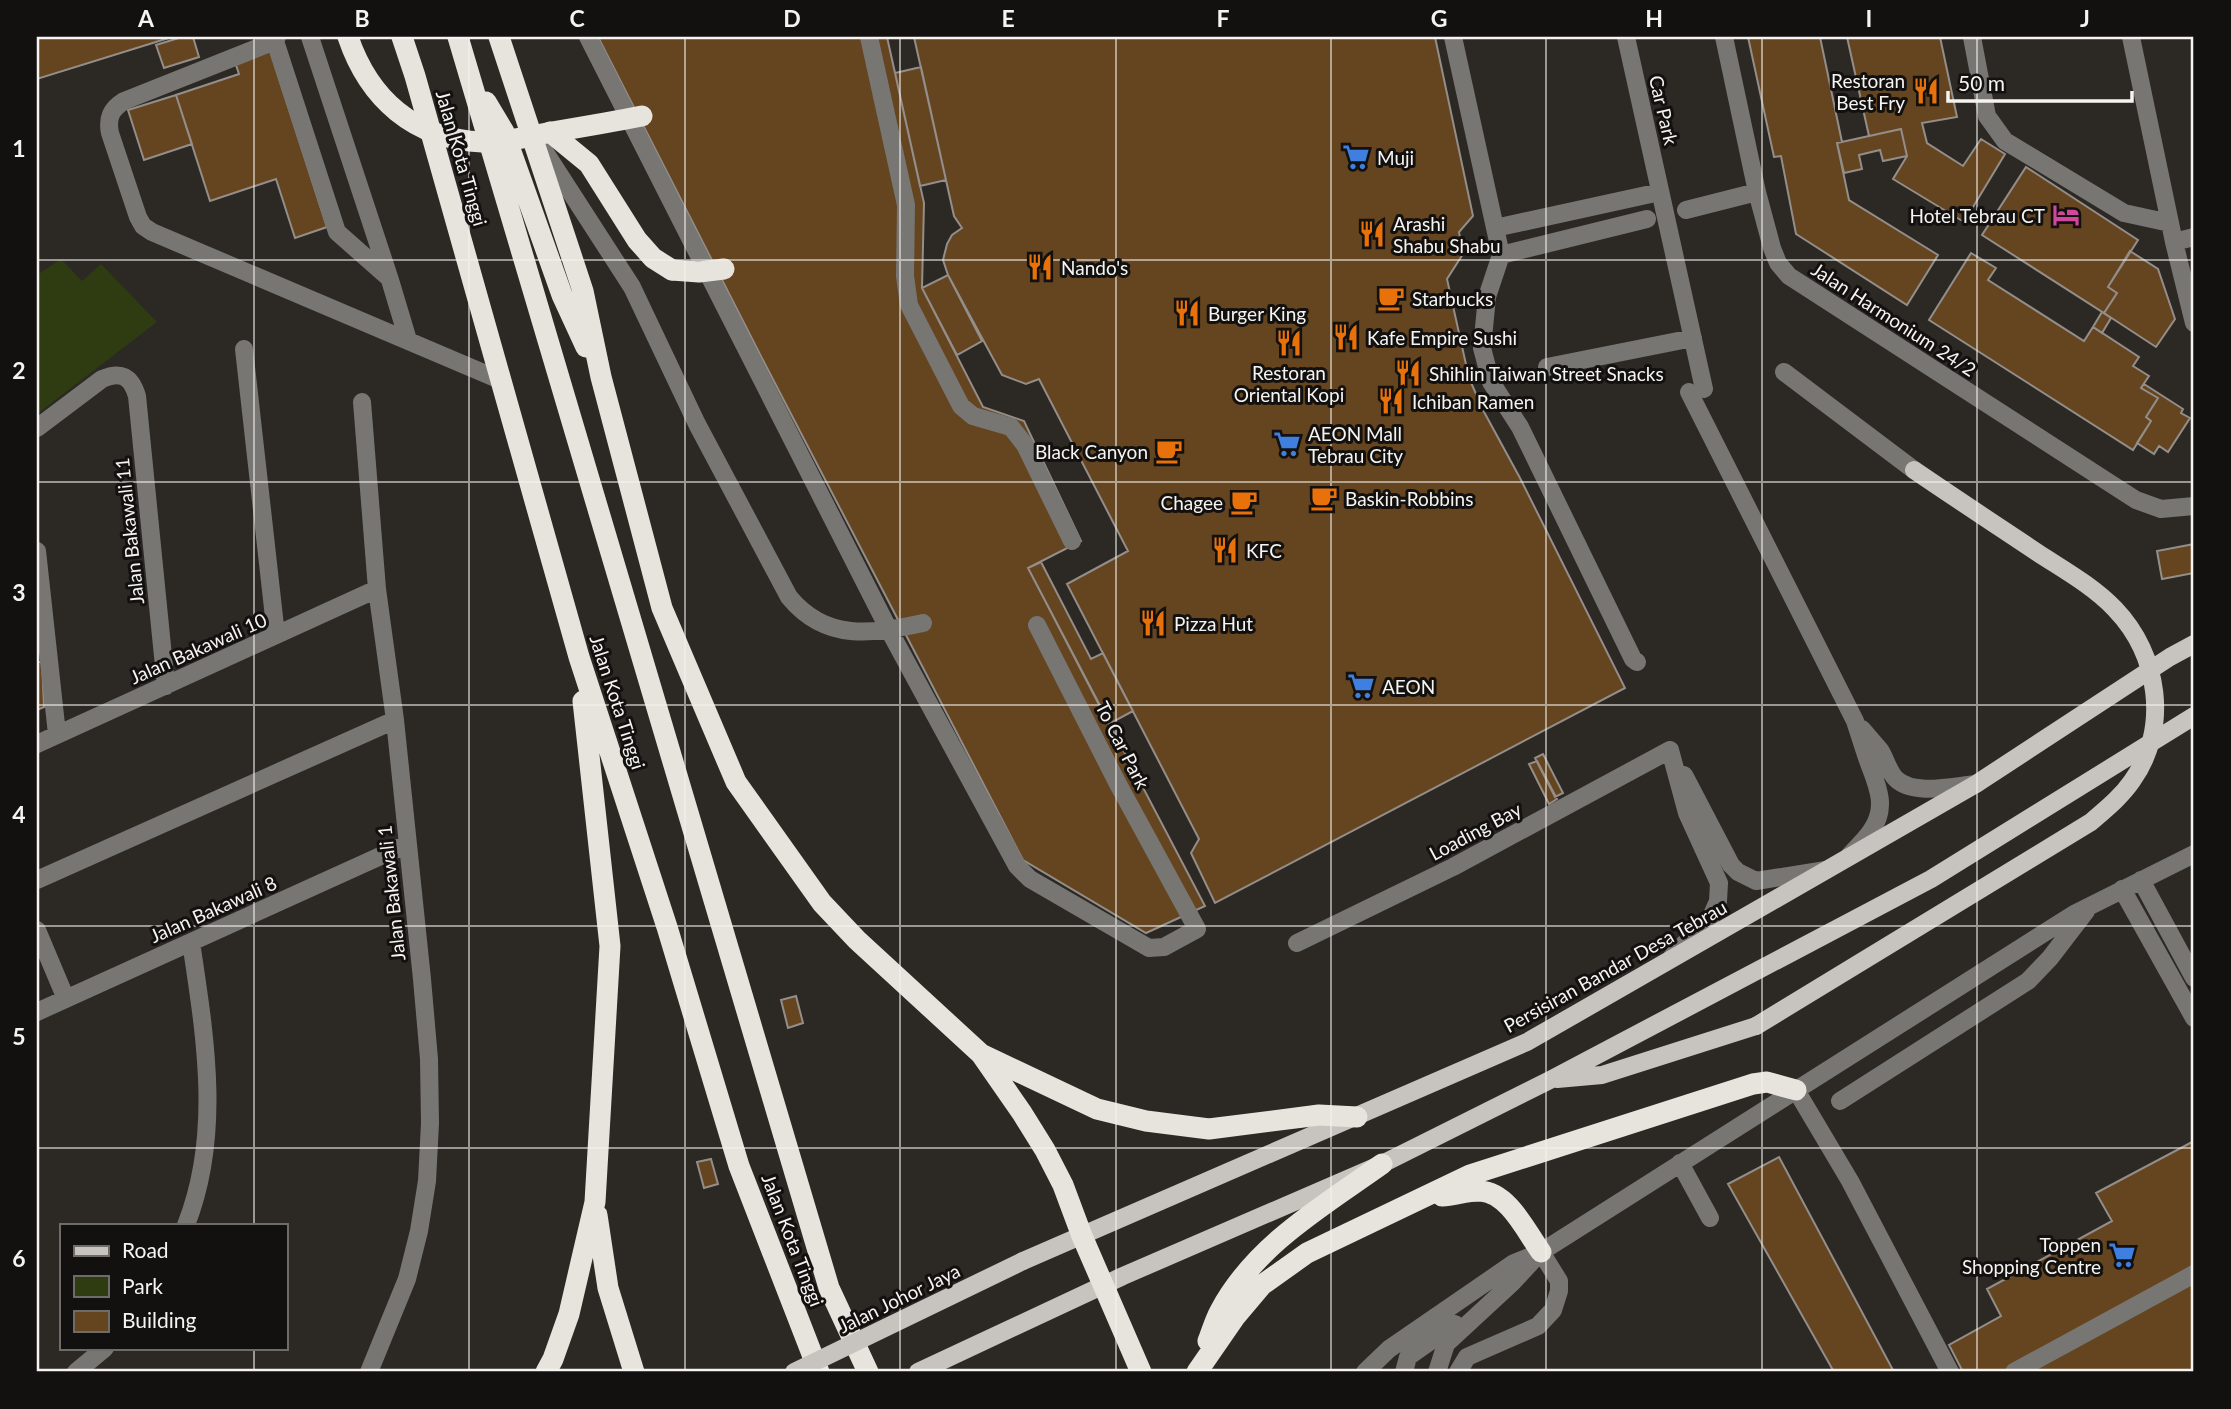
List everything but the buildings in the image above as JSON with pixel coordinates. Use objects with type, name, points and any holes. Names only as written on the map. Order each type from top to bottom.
[{"type":"highway","points":[[348,37],[355,58],[371,86],[385,102],[404,118],[423,128],[456,139],[484,142],[540,130],[642,116]]},
{"type":"highway","name":"Jalan Kota Tinggi","points":[[402,37],[579,657],[667,928],[739,1166],[819,1372]]},
{"type":"highway","name":"Jalan Kota Tinggi","points":[[458,37],[829,1288],[868,1372]]},
{"type":"highway","points":[[499,37],[540,130],[662,608],[736,782],[792,863],[831,912],[857,940],[981,1054],[1045,1150],[1063,1185],[1141,1372]]},
{"type":"highway","points":[[470,76],[504,132],[562,295],[601,377]]},
{"type":"highway","points":[[540,130],[589,164],[637,240],[653,258],[672,270],[699,272],[724,269]]},
{"type":"highway","points":[[546,1372],[569,1314],[595,1202],[610,946],[579,657]]},
{"type":"highway","points":[[981,1054],[1097,1109],[1146,1121],[1209,1129],[1319,1115],[1357,1117]]},
{"type":"highway","points":[[1196,1372],[1235,1317],[1262,1285],[1307,1253],[1421,1198],[1470,1175],[1754,1084],[1767,1082],[1796,1090]]},
{"type":"highway","points":[[1196,1372],[1220,1311],[1251,1266],[1279,1238],[1382,1164]]},
{"type":"highway","points":[[1421,1198],[1483,1191],[1494,1194],[1511,1210],[1541,1252]]},
{"type":"highway","points":[[595,1202],[608,1288],[634,1372]]},
{"type":"main road","points":[[1550,1080],[1602,1075],[1756,1026],[2091,822],[2109,807],[2134,779],[2149,744],[2156,706],[2154,680],[2136,638],[2117,611],[2086,585],[1914,470]]},
{"type":"main road","name":"Persisiran Bandar Desa Tebrau","points":[[1023,1261],[1527,1042],[1976,784],[2194,644]]},
{"type":"main road","points":[[918,1372],[1103,1285],[1382,1164],[1550,1080],[1931,879],[2186,726],[2194,716]]},
{"type":"main road","name":"Jalan Johor Jaya","points":[[794,1372],[1023,1261]]},
{"type":"street","points":[[310,37],[408,340]]},
{"type":"street","points":[[588,37],[889,630]]},
{"type":"street","points":[[869,37],[906,205],[905,276],[909,304],[961,406],[973,416],[1011,427],[1025,445],[1072,541]]},
{"type":"street","points":[[1453,37],[1500,255],[1487,297],[1482,348],[1491,382],[1520,427],[1633,659],[1637,662]]},
{"type":"street","name":"Car Park","points":[[1626,37],[1693,338],[1697,390],[1855,721]]},
{"type":"street","name":"Jalan Harmonium 24/2","points":[[1724,37],[1757,192],[1774,256],[1783,270],[1796,281],[2136,500],[2161,509],[2194,506]]},
{"type":"street","points":[[1972,37],[1987,116],[2005,141],[2124,213],[2170,223]]},
{"type":"street","points":[[2131,37],[2174,242],[2194,323]]},
{"type":"street","points":[[390,280],[337,232],[276,39],[124,101],[116,106],[111,114],[108,124],[110,134],[143,226],[500,380]]},
{"type":"street","points":[[540,130],[632,287],[697,424],[789,597],[799,609],[818,623],[833,629],[849,632],[889,630],[923,623]]},
{"type":"street","points":[[1495,228],[1660,192]]},
{"type":"street","points":[[1686,210],[1757,192]]},
{"type":"street","points":[[1500,255],[1647,219]]},
{"type":"street","points":[[2174,242],[2194,237]]},
{"type":"street","points":[[1547,368],[1693,338]]},
{"type":"street","points":[[244,349],[276,635]]},
{"type":"street","points":[[1784,372],[1914,470]]},
{"type":"street","name":"Jalan Bakawali 11","points":[[37,428],[102,379],[113,374],[124,377],[134,385],[166,686]]},
{"type":"street","name":"Jalan Bakawali 1","points":[[362,402],[377,589],[395,720],[429,1059],[430,1123],[427,1181],[419,1231],[407,1279],[369,1372]]},
{"type":"street","points":[[37,551],[57,734]]},
{"type":"street","name":"Jalan Bakawali 10","points":[[37,744],[377,589]]},
{"type":"street","name":"To Car Park","points":[[889,630],[1017,866],[1030,879],[1149,948],[1164,947],[1197,929],[1118,784],[1037,625]]},
{"type":"street","points":[[2170,657],[2194,632]]},
{"type":"street","points":[[37,880],[395,720]]},
{"type":"street","points":[[1855,721],[1881,752],[1895,778],[1902,783],[1924,790],[1976,784]]},
{"type":"street","points":[[1670,750],[1731,865],[1738,872],[1756,881],[1838,865],[1871,830],[1880,808],[1879,786],[1867,760],[1855,721]]},
{"type":"street","points":[[1666,964],[1710,917],[1718,901],[1718,883],[1687,813],[1670,750]]},
{"type":"street","name":"Loading Bay","points":[[1297,943],[1453,867],[1670,750]]},
{"type":"street","name":"Jalan Bakawali 8","points":[[37,1012],[407,844]]},
{"type":"street","points":[[1365,1372],[1389,1349],[1514,1263],[1541,1252],[2074,914],[2194,854]]},
{"type":"street","points":[[2141,880],[2194,978]]},
{"type":"street","points":[[2122,890],[2194,1015]]},
{"type":"street","points":[[1840,1101],[2028,981],[2091,906]]},
{"type":"street","points":[[37,930],[66,999]]},
{"type":"street","points":[[186,1224],[201,1174],[207,1134],[205,1037],[191,942]]},
{"type":"street","points":[[1796,1090],[1850,1181],[1947,1367]]},
{"type":"street","points":[[1680,1163],[1710,1218]]},
{"type":"street","points":[[1437,1372],[1446,1345],[1541,1252]]},
{"type":"street","points":[[1458,1372],[1467,1357],[1538,1326],[1553,1310],[1559,1292],[1559,1281],[1541,1252]]},
{"type":"street","points":[[2014,1372],[2194,1274]]},
{"type":"street","points":[[1404,1372],[1409,1357],[1512,1283]]},
{"type":"street","points":[[1384,1372],[1389,1349]]},
{"type":"street","points":[[76,1372],[103,1350]]},
{"type":"green space","points":[[61,259],[82,281],[101,264],[157,322],[37,414],[37,275]]},
{"type":"place","name":"Restoran Best Fry","points":[[1926,91]]},
{"type":"place","name":"Muji","points":[[1356,157]]},
{"type":"place","name":"Hotel Tebrau CT","points":[[2066,215]]},
{"type":"place","name":"Arashi Shabu Shabu","points":[[1372,234]]},
{"type":"place","name":"Nando's","points":[[1040,267]]},
{"type":"place","name":"Starbucks","points":[[1391,298]]},
{"type":"place","name":"Burger King","points":[[1187,313]]},
{"type":"place","name":"Kafe Empire Sushi","points":[[1346,337]]},
{"type":"place","name":"Restoran Oriental Kopi","points":[[1289,343]]},
{"type":"place","name":"Shihlin Taiwan Street Snacks","points":[[1408,373]]},
{"type":"place","name":"Ichiban Ramen","points":[[1391,401]]},
{"type":"place","name":"AEON Mall Tebrau City","points":[[1287,444]]},
{"type":"place","name":"Black Canyon","points":[[1169,451]]},
{"type":"place","name":"Baskin-Robbins","points":[[1324,498]]},
{"type":"place","name":"Chagee","points":[[1244,502]]},
{"type":"place","name":"KFC","points":[[1225,550]]},
{"type":"place","name":"Pizza Hut","points":[[1153,623]]},
{"type":"place","name":"AEON","points":[[1361,686]]},
{"type":"place","name":"Toppen Shopping Centre","points":[[2122,1255]]}]
